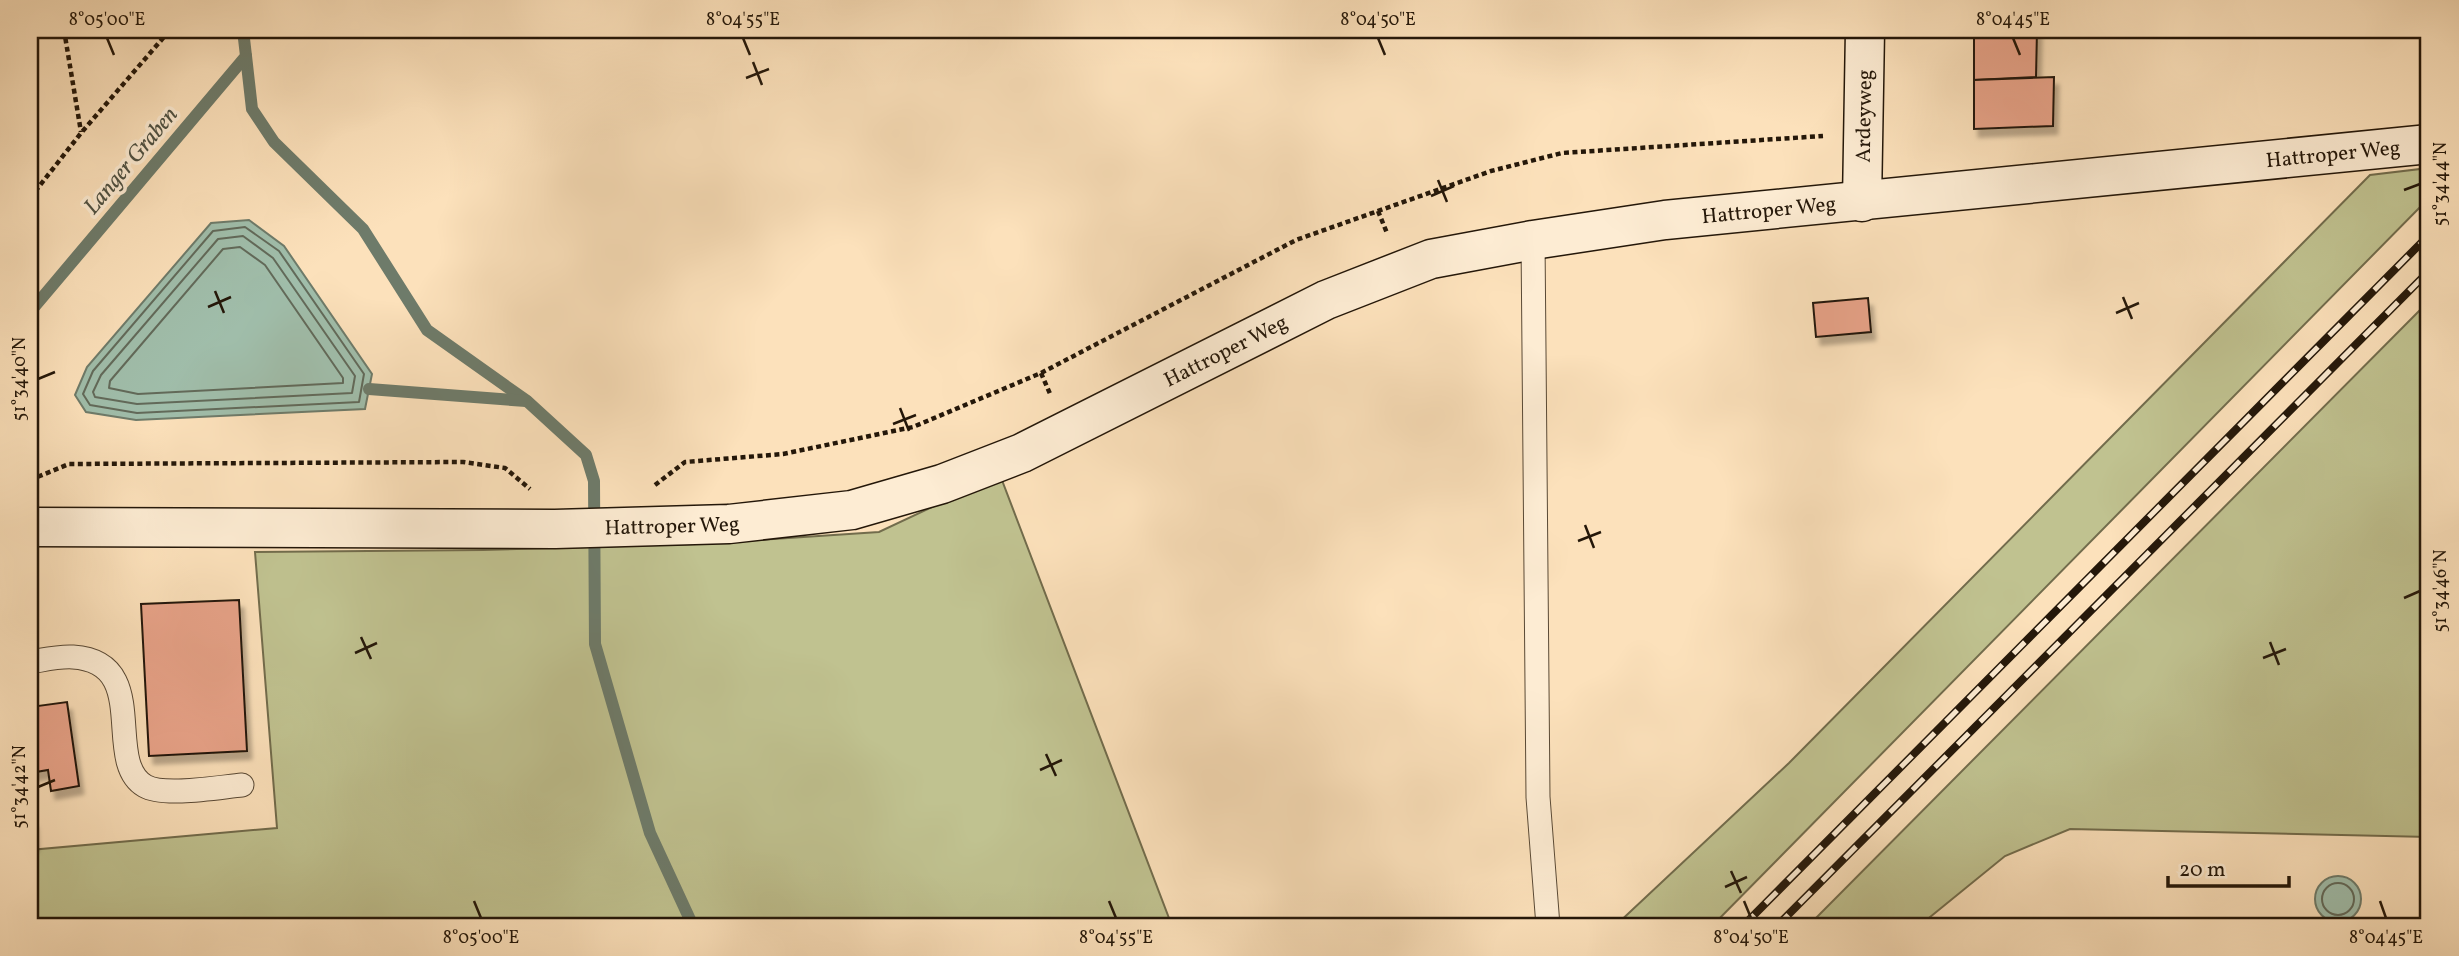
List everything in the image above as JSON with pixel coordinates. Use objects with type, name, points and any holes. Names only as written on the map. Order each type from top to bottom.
[{"type":"main road","name":"Ardeyweg","points":[[1862,202],[1865,30]]},
{"type":"main road","name":"Hattroper Weg","points":[[30,527],[555,529],[646,509],[729,524],[852,510],[942,484],[1067,432],[1326,300],[1431,259],[1665,220],[2429,144]]},
{"type":"lane","points":[[1533,240],[1538,797],[1548,926]]},
{"type":"lane","points":[[30,662],[74,657],[101,665],[115,679],[121,694],[128,756],[135,776],[146,787],[172,790],[242,785]]},
{"type":"path","points":[[64,30],[81,133]]},
{"type":"path","points":[[30,198],[81,133],[170,30]]},
{"type":"path","points":[[646,509],[685,462],[783,454],[913,427],[1041,373],[1296,240],[1491,171],[1562,153],[1635,151],[1863,132]]},
{"type":"path","points":[[30,480],[69,464],[463,462],[505,468],[532,490],[542,492]]},
{"type":"green space","points":[[2429,168],[2429,198],[1712,926],[1615,926],[1789,763],[2370,175]]},
{"type":"green space","points":[[2429,301],[2429,837],[2070,829],[2005,856],[1919,926],[1808,926]]},
{"type":"green space","points":[[1000,475],[1172,926],[30,926],[30,850],[277,828],[255,552],[483,550],[696,544],[879,532]]},
{"type":"water","points":[[249,220],[284,246],[372,374],[365,409],[136,420],[86,412],[75,395],[87,367],[211,223]]},
{"type":"water","points":[[2338,876],[2354,883],[2361,899],[2354,915],[2338,922],[2322,915],[2315,899],[2322,883]]},
{"type":"building","points":[[1974,30],[2037,30],[2036,77],[1974,80]]},
{"type":"building","points":[[2054,77],[2053,126],[1974,129],[1974,80]]},
{"type":"building","points":[[1868,298],[1871,332],[1816,337],[1813,303]]},
{"type":"building","points":[[239,600],[247,751],[149,756],[141,604]]},
{"type":"building","points":[[67,702],[79,786],[51,791],[48,770],[30,773],[30,707]]},
{"type":"building","points":[[30,820],[33,820],[34,843],[30,844]]},
{"type":"waterway","name":"Langer Graben","points":[[30,312],[246,56],[243,30]]},
{"type":"waterway","points":[[246,56],[252,109],[274,142],[363,229],[427,330],[527,401],[586,455],[594,481],[595,644],[650,833],[693,926]]},
{"type":"waterway","points":[[369,389],[526,401]]},
{"type":"railway","points":[[1743,926],[2429,235]]},
{"type":"railway","points":[[1777,926],[2429,271]]}]
